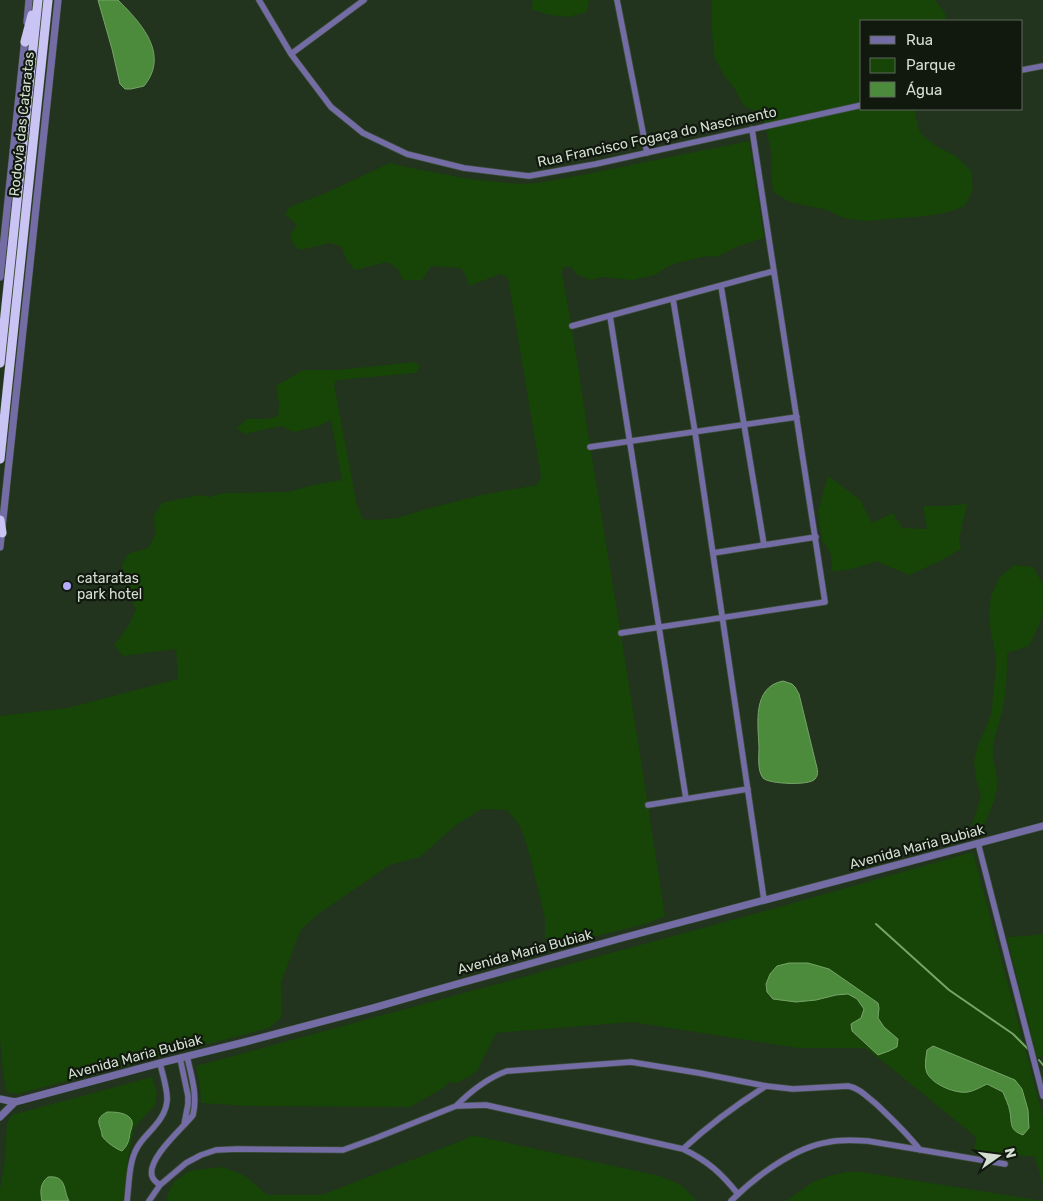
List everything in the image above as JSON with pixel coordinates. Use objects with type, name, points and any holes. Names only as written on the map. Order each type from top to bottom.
[{"type":"highway","points":[[25,42],[37,0]]},
{"type":"highway","name":"Rodovía das Cataratas","points":[[0,363],[37,0]]},
{"type":"highway","name":"Rodovía das Cataratas","points":[[0,459],[48,0]]},
{"type":"highway","points":[[0,520],[2,533]]},
{"type":"street","points":[[0,277],[29,0]]},
{"type":"street","points":[[0,547],[58,0]]},
{"type":"street","name":"Rua Francisco Fogaça do Nascimento","points":[[259,0],[291,54],[330,107],[363,133],[407,154],[464,168],[529,176],[596,164],[860,105]]},
{"type":"street","points":[[291,54],[364,0]]},
{"type":"street","points":[[617,0],[647,152]]},
{"type":"street","points":[[1023,70],[1043,66]]},
{"type":"street","points":[[621,633],[826,602],[752,129]]},
{"type":"street","points":[[572,326],[774,271]]},
{"type":"street","points":[[721,286],[764,545]]},
{"type":"street","points":[[673,299],[695,432],[764,900]]},
{"type":"street","points":[[610,316],[686,799]]},
{"type":"street","points":[[590,447],[797,417]]},
{"type":"street","points":[[713,553],[816,537]]},
{"type":"street","points":[[648,805],[748,789]]},
{"type":"street","name":"Avenida Maria Bubiak","points":[[14,1102],[160,1062],[373,1008],[764,900],[1043,826]]},
{"type":"street","points":[[978,843],[1043,1096]]},
{"type":"street","points":[[160,1185],[152,1176],[152,1171],[165,1145],[184,1125],[188,1104],[184,1057]]},
{"type":"street","points":[[127,1201],[133,1158],[137,1147],[163,1118],[168,1102],[160,1062]]},
{"type":"street","points":[[149,1201],[160,1185],[186,1163],[216,1150],[343,1150],[456,1106],[484,1082],[507,1071],[612,1063],[630,1062],[651,1065],[766,1086],[793,1089],[852,1087],[859,1090],[891,1117],[920,1150]]},
{"type":"street","points":[[683,1149],[734,1106],[766,1086]]},
{"type":"street","points":[[0,1099],[14,1102]]},
{"type":"street","points":[[0,1117],[14,1102]]},
{"type":"street","points":[[456,1106],[486,1105],[683,1149],[697,1155],[711,1165],[738,1194]]},
{"type":"street","points":[[731,1201],[774,1165],[807,1148],[828,1142],[846,1140],[868,1141],[1005,1164]]},
{"type":"green space","points":[[533,0],[589,0],[587,12],[568,17],[550,15],[531,9]]},
{"type":"green space","points":[[712,0],[935,0],[945,13],[946,20],[860,20],[860,110],[914,110],[920,133],[937,147],[956,156],[971,171],[973,189],[965,206],[945,213],[926,216],[865,221],[844,218],[827,210],[790,202],[773,192],[771,150],[762,114],[744,106],[734,88],[723,74],[714,56]]},
{"type":"green space","points":[[749,141],[764,238],[736,247],[717,257],[706,256],[677,263],[655,275],[632,280],[602,277],[591,280],[576,274],[570,267],[563,267],[562,273],[665,916],[649,923],[561,945],[550,945],[545,937],[545,919],[529,852],[520,826],[507,810],[482,809],[456,825],[420,857],[390,865],[318,914],[300,931],[281,983],[282,1017],[269,1028],[17,1094],[7,1092],[0,1039],[0,716],[67,708],[178,679],[176,649],[123,656],[114,645],[129,625],[136,609],[125,586],[126,577],[122,565],[128,554],[148,548],[155,535],[154,516],[162,503],[199,495],[209,497],[224,493],[288,492],[342,480],[331,420],[319,426],[294,432],[281,426],[244,434],[237,428],[247,419],[266,419],[278,416],[279,403],[276,386],[303,370],[338,370],[414,362],[420,366],[416,373],[337,380],[334,384],[356,501],[362,519],[397,518],[481,495],[537,485],[541,476],[508,278],[500,274],[469,286],[461,268],[431,266],[422,280],[403,280],[398,269],[387,262],[355,270],[346,260],[342,247],[330,243],[300,250],[293,244],[290,235],[297,225],[285,214],[290,207],[328,192],[390,163],[469,179],[520,184],[538,183]]},
{"type":"green space","points":[[828,476],[860,500],[872,523],[893,513],[902,528],[927,529],[923,506],[967,504],[959,540],[961,549],[909,575],[876,561],[842,571],[831,571],[830,552],[822,540],[818,512]]},
{"type":"green space","points":[[1014,565],[1033,567],[1043,584],[1043,613],[1029,646],[1007,653],[1005,698],[993,750],[997,779],[996,793],[984,825],[972,825],[981,797],[974,761],[978,744],[992,711],[996,672],[989,616],[991,596],[999,578]]},
{"type":"green space","points":[[973,852],[1043,1117],[1043,1185],[1035,1157],[974,1150],[976,1137],[865,1048],[798,1048],[632,1022],[496,1033],[477,1071],[458,1083],[449,1082],[443,1088],[410,1107],[249,1106],[201,1103],[200,1084],[196,1066],[754,914]]},
{"type":"green space","points":[[1043,934],[1043,1056],[1037,1058],[1007,937]]},
{"type":"green space","points":[[152,1077],[157,1093],[155,1105],[134,1128],[123,1201],[0,1200],[7,1124],[12,1115]]},
{"type":"green space","points":[[473,1136],[660,1176],[681,1185],[697,1201],[166,1201],[175,1181],[188,1172],[223,1167],[248,1178],[267,1195],[322,1195]]},
{"type":"green space","points":[[846,1172],[862,1172],[1043,1201],[786,1201],[813,1182]]},
{"type":"water","points":[[98,0],[118,0],[143,29],[149,40],[154,62],[151,74],[144,86],[125,89],[120,84]]},
{"type":"water","points":[[783,681],[792,684],[799,694],[817,769],[817,777],[805,783],[773,782],[763,778],[760,771],[759,708],[766,691],[773,685]]},
{"type":"water","points":[[789,963],[808,963],[829,969],[878,1003],[878,1018],[884,1027],[898,1039],[897,1047],[878,1055],[852,1031],[851,1024],[861,1018],[864,1009],[857,999],[848,994],[796,1002],[773,999],[767,992],[766,984],[770,974],[777,966]]},
{"type":"water","points":[[933,1046],[1015,1080],[1022,1089],[1028,1110],[1029,1128],[1023,1135],[1013,1129],[1003,1092],[987,1084],[978,1089],[957,1092],[945,1088],[934,1081],[927,1073],[925,1065],[927,1050]]},
{"type":"water","points":[[107,1112],[124,1114],[132,1121],[129,1141],[122,1151],[111,1145],[102,1136],[99,1120]]},
{"type":"water","points":[[48,1177],[58,1178],[61,1181],[69,1201],[42,1201],[41,1188],[43,1182]]},
{"type":"waterway","points":[[876,924],[949,990],[1013,1034],[1028,1049]]},
{"type":"waterway","points":[[1039,1060],[1043,1065]]},
{"type":"place","name":"cataratas park hotel","points":[[67,586]]}]
